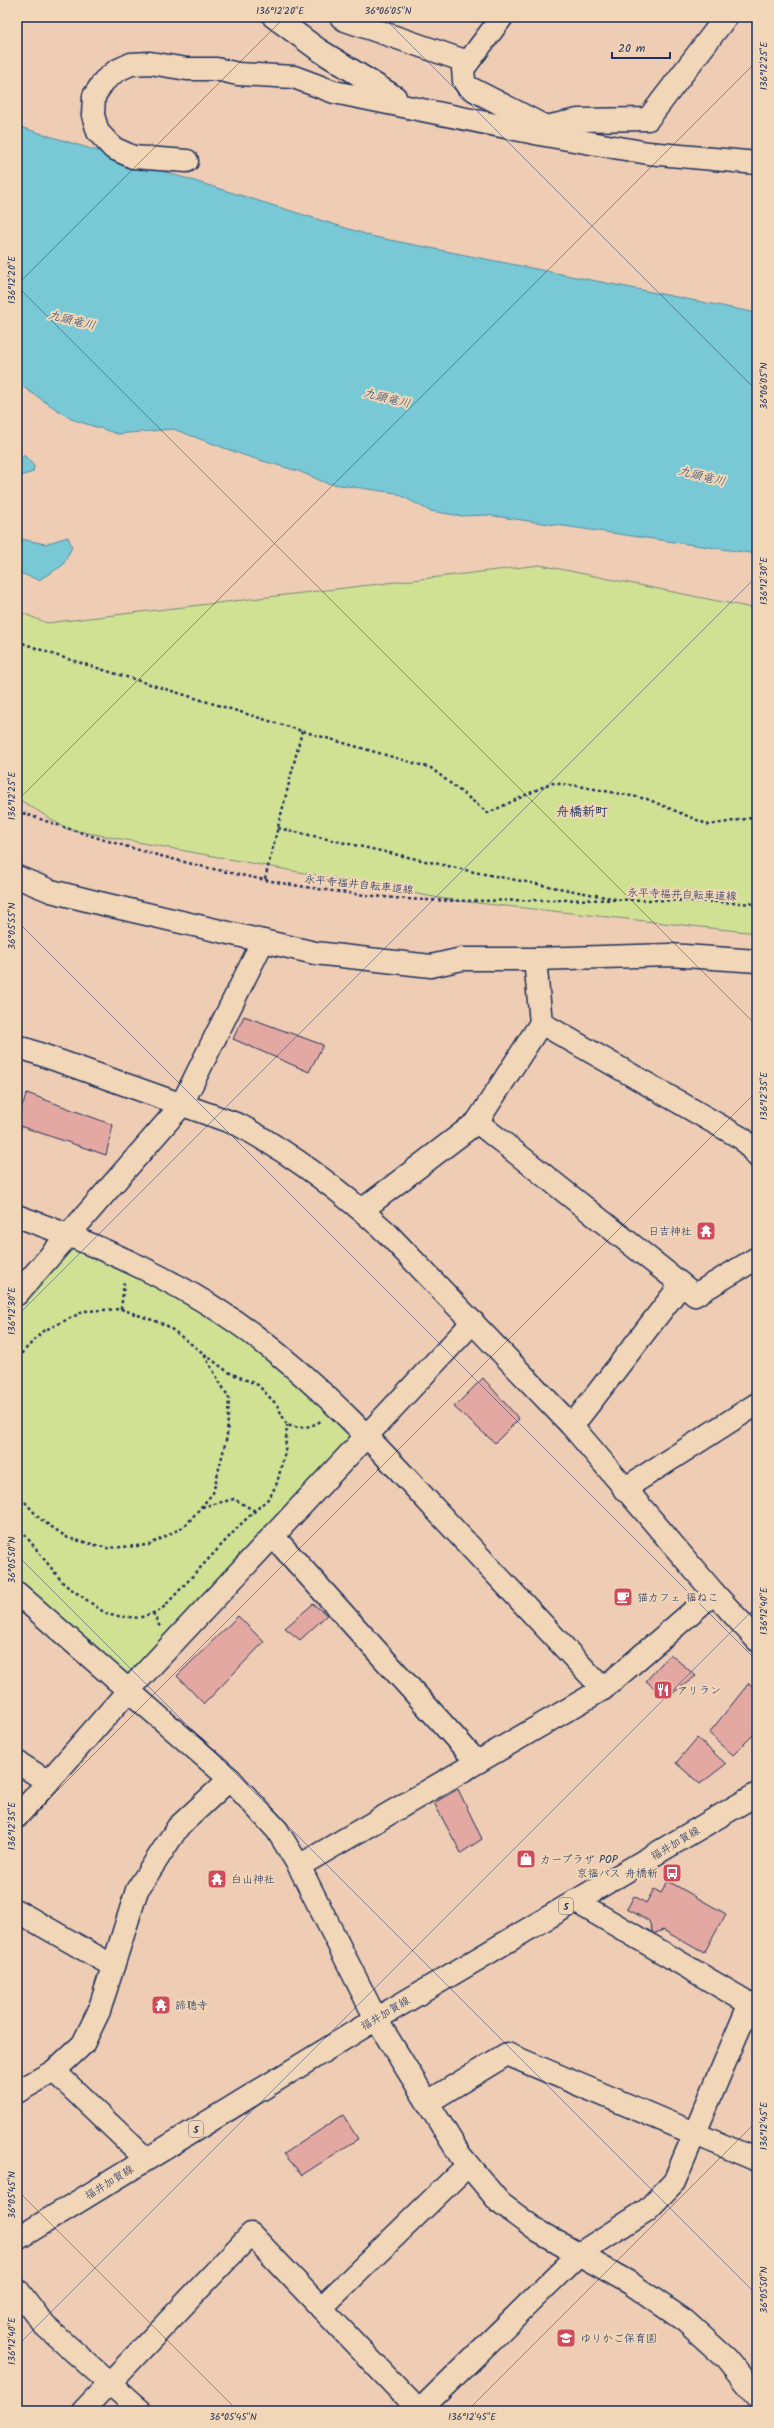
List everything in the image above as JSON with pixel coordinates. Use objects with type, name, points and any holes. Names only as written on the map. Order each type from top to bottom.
[{"type":"street","points":[[274,17],[319,50],[376,87],[410,106]]},
{"type":"street","points":[[341,17],[345,20],[468,62]]},
{"type":"street","points":[[502,17],[463,69],[464,81],[468,87],[546,131],[578,120],[648,119],[726,17]]},
{"type":"street","points":[[186,161],[133,157],[113,148],[98,132],[93,115],[94,96],[104,81],[116,71],[131,64],[150,63],[187,69],[216,69],[238,74],[294,78],[334,92],[546,131],[648,153],[753,161]]},
{"type":"street","points":[[17,877],[52,891],[179,923],[315,954],[431,966],[462,959],[535,960],[670,955],[757,961]]},
{"type":"street","points":[[17,1294],[181,1106],[263,941]]},
{"type":"street","points":[[362,1210],[477,1122],[541,1023],[535,960]]},
{"type":"street","points":[[541,1023],[743,1139],[757,1156]]},
{"type":"street","points":[[17,1046],[181,1106],[239,1125],[270,1142],[362,1210],[386,1232],[572,1426],[624,1489],[714,1593],[757,1640]]},
{"type":"street","points":[[477,1122],[695,1295],[757,1258]]},
{"type":"street","points":[[17,1216],[69,1235],[183,1289],[258,1338],[307,1378],[367,1435],[603,1689]]},
{"type":"street","points":[[572,1426],[681,1285]]},
{"type":"street","points":[[17,1817],[129,1690],[473,1322]]},
{"type":"street","points":[[624,1489],[757,1404]]},
{"type":"street","points":[[273,1536],[477,1762]]},
{"type":"street","points":[[299,1866],[603,1689],[714,1593]]},
{"type":"street","points":[[17,1594],[230,1779],[277,1830],[299,1866],[376,2019],[468,2165],[500,2203],[539,2232],[630,2283],[685,2321],[727,2359],[757,2396]]},
{"type":"street","points":[[17,1762],[48,1782]]},
{"type":"street","points":[[19,2087],[54,2071],[83,2044],[99,2011],[137,1890],[178,1827],[230,1779]]},
{"type":"street","name":"福井加賀線","points":[[17,2238],[376,2019],[757,1794]]},
{"type":"street","points":[[83,2411],[251,2234],[419,2411],[579,2254],[653,2204],[674,2182],[694,2134],[753,2006],[575,1901]]},
{"type":"street","points":[[17,1911],[114,1966]]},
{"type":"street","points":[[428,2102],[507,2054],[757,2160]]},
{"type":"street","points":[[54,2071],[146,2159]]},
{"type":"street","points":[[321,2308],[468,2165]]},
{"type":"street","points":[[17,2289],[45,2326],[141,2411]]},
{"type":"path","points":[[17,640],[55,655],[302,731],[431,768],[488,813],[551,783],[579,786],[647,799],[709,826],[757,817]]},
{"type":"path","points":[[265,879],[302,731]]},
{"type":"path","name":"永平寺福井自転車道線","points":[[17,811],[106,841],[186,864],[265,879],[384,897],[477,901],[693,900],[757,904]]},
{"type":"path","points":[[278,828],[479,873],[623,900]]},
{"type":"path","points":[[17,1358],[43,1331],[85,1311],[121,1309],[166,1325],[228,1372],[258,1385],[277,1405],[287,1425],[286,1452],[277,1483],[270,1497],[161,1610],[139,1618],[108,1615],[64,1584],[17,1525]]},
{"type":"path","points":[[17,1493],[40,1519],[68,1538],[107,1548],[149,1545],[185,1526],[213,1493],[227,1436],[229,1398],[203,1353]]},
{"type":"path","points":[[287,1425],[297,1428],[317,1424],[338,1408]]},
{"type":"path","points":[[202,1507],[234,1499],[255,1511]]},
{"type":"green space","points":[[540,565],[757,609],[757,933],[450,900],[67,829],[17,798],[17,611],[47,623]]},
{"type":"green space","points":[[69,1235],[183,1289],[367,1435],[133,1686],[17,1591],[17,1306]]},
{"type":"water","name":"九頭竜川","points":[[17,126],[375,237],[757,313],[757,554],[487,515],[462,516],[430,511],[396,493],[326,483],[301,472],[246,456],[173,429],[118,434],[71,419],[17,383]]},
{"type":"water","points":[[17,456],[25,456],[34,466],[33,472],[17,477]]},
{"type":"water","points":[[68,537],[72,547],[63,565],[39,580],[17,572],[17,538],[45,544]]},
{"type":"building","points":[[244,1016],[323,1045],[309,1072],[233,1039]]},
{"type":"building","points":[[27,1093],[113,1125],[106,1155],[17,1125],[17,1119]]},
{"type":"building","points":[[483,1378],[519,1419],[495,1443],[454,1407]]},
{"type":"building","points":[[313,1604],[327,1615],[300,1640],[285,1628]]},
{"type":"building","points":[[238,1616],[264,1642],[204,1704],[177,1676]]},
{"type":"building","points":[[670,1654],[696,1676],[666,1698],[646,1681]]},
{"type":"building","points":[[749,1683],[757,1691],[757,1731],[733,1755],[709,1733]]},
{"type":"building","points":[[697,1738],[726,1764],[700,1784],[676,1763]]},
{"type":"building","points":[[458,1789],[482,1839],[461,1853],[434,1803]]},
{"type":"building","points":[[668,1881],[726,1914],[704,1953],[663,1930],[653,1934],[649,1921],[627,1909],[634,1896],[646,1903],[654,1889],[661,1893]]},
{"type":"building","points":[[343,2115],[358,2139],[302,2175],[284,2154]]},
{"type":"place","name":"日吉神社","points":[[706,1231]]},
{"type":"place","name":"猫カフェ 福ねこ","points":[[623,1597]]},
{"type":"place","name":"アリラン","points":[[663,1690]]},
{"type":"place","name":"カープラザ POP","points":[[526,1859]]},
{"type":"place","name":"京福バス 舟橋新","points":[[672,1873]]},
{"type":"place","name":"白山神社","points":[[217,1879]]},
{"type":"place","name":"諦聴寺","points":[[161,2005]]},
{"type":"place","name":"ゆりかご保育園","points":[[566,2338]]},
{"type":"district","name":"舟橋新町","points":[[582,811]]}]
